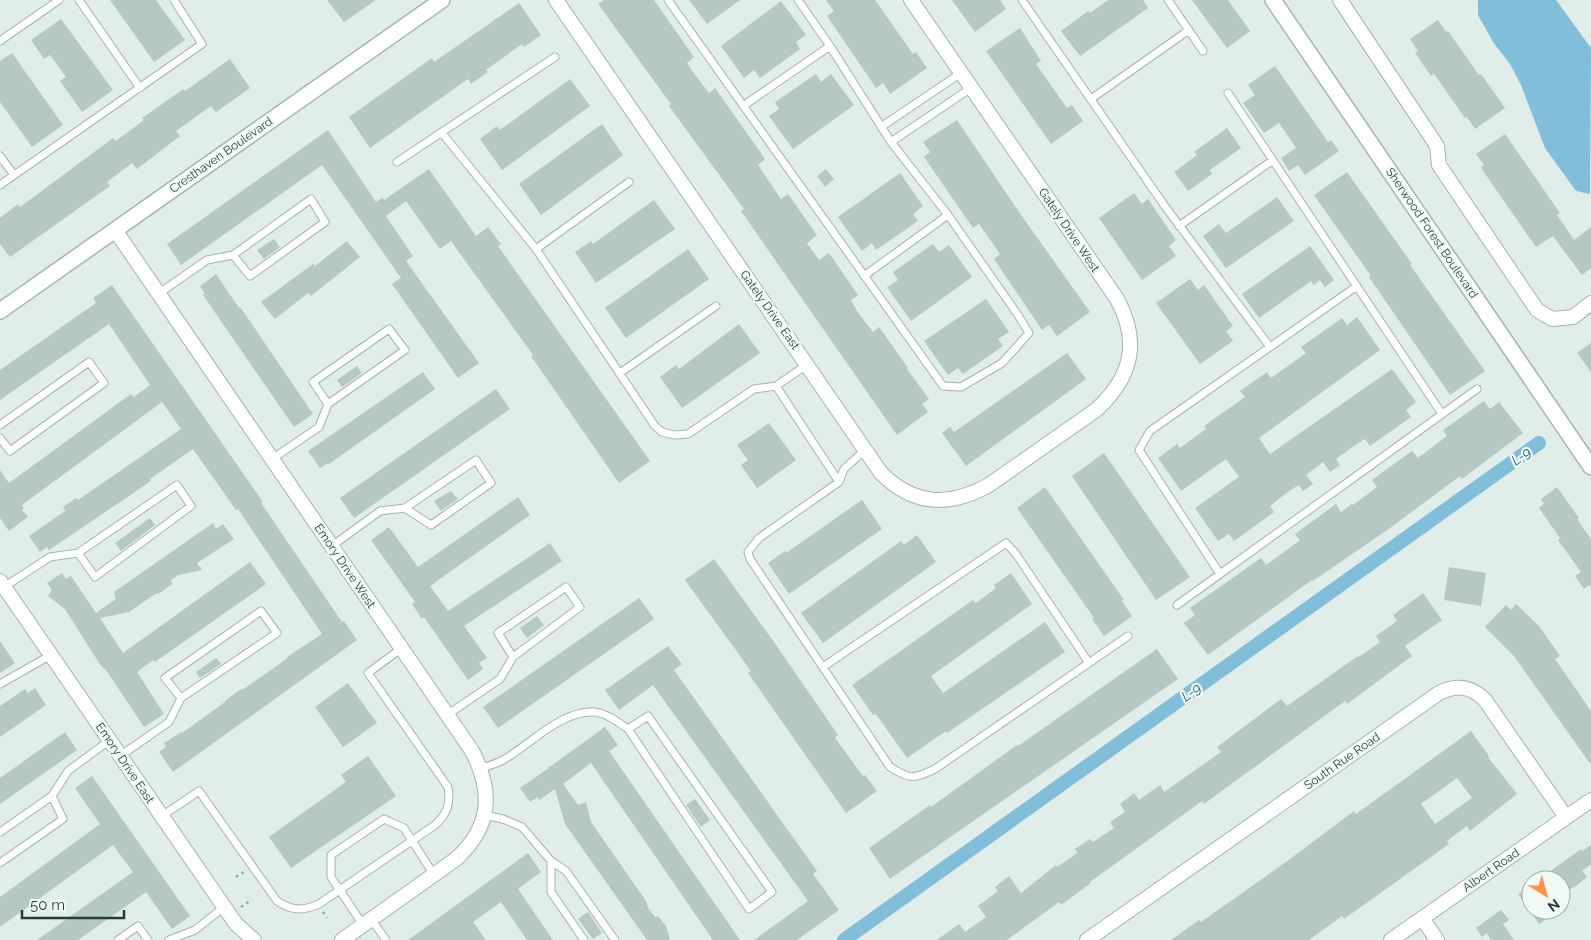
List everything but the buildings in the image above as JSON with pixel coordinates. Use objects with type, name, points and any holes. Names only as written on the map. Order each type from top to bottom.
[{"type":"street","name":"Cresthaven Boulevard","points":[[0,311],[442,0]]},
{"type":"street","name":"Gately Drive East","points":[[556,0],[808,364],[881,473],[896,486],[914,496],[934,500],[954,500],[989,486],[1038,450]]},
{"type":"street","name":"Gately Drive West","points":[[911,0],[1117,300],[1129,327],[1130,347],[1128,361],[1126,371],[1117,389],[1096,410],[1038,450]]},
{"type":"street","name":"Sherwood Forest Boulevard","points":[[1273,0],[1591,467]]},
{"type":"street","points":[[1340,0],[1437,146],[1439,165],[1538,310],[1552,319],[1573,316],[1591,303]]},
{"type":"street","name":"Emory Drive West","points":[[115,230],[448,715],[481,768],[486,788],[484,815],[476,836],[464,852],[367,922]]},
{"type":"street","name":"Emory Drive East","points":[[2,584],[236,924],[254,940]]},
{"type":"street","name":"South Rue Road","points":[[1087,940],[1448,688],[1468,688],[1478,692],[1486,700],[1566,817]]},
{"type":"street","name":"Albert Road","points":[[1391,940],[1591,800]]},
{"type":"street","points":[[1422,918],[1438,940]]},
{"type":"street","points":[[342,940],[367,922]]},
{"type":"lane","points":[[0,41],[59,0]]},
{"type":"lane","points":[[79,0],[140,88]]},
{"type":"lane","points":[[0,185],[202,44],[174,0]]},
{"type":"lane","points":[[668,0],[943,386],[961,387],[1002,362],[1029,333],[948,215],[891,142],[830,46],[798,0]]},
{"type":"lane","points":[[1022,0],[1179,226],[1270,347]]},
{"type":"lane","points":[[1168,0],[1203,51]]},
{"type":"lane","points":[[1091,99],[1188,30]]},
{"type":"lane","points":[[743,106],[830,46]]},
{"type":"lane","points":[[398,162],[554,57]]},
{"type":"lane","points":[[881,127],[961,73]]},
{"type":"lane","points":[[891,142],[971,88]]},
{"type":"lane","points":[[1228,93],[1442,414]]},
{"type":"lane","points":[[442,133],[536,249],[655,426],[662,432],[674,435],[688,434],[754,389],[776,386],[808,364]]},
{"type":"lane","points":[[0,156],[14,175]]},
{"type":"lane","points":[[1179,226],[1273,160]]},
{"type":"lane","points":[[536,249],[629,182]]},
{"type":"lane","points":[[158,294],[207,260],[233,255],[311,199],[325,222],[250,276],[233,255]]},
{"type":"lane","points":[[864,276],[948,215]]},
{"type":"lane","points":[[1220,574],[1139,450],[1150,431],[1356,286]]},
{"type":"lane","points":[[620,373],[716,306]]},
{"type":"lane","points":[[272,459],[319,426],[328,404],[405,350],[389,329],[313,382],[328,404]]},
{"type":"lane","points":[[0,425],[90,362],[104,383],[10,451],[0,438]]},
{"type":"lane","points":[[776,386],[839,482]]},
{"type":"lane","points":[[1177,605],[1477,389]]},
{"type":"lane","points":[[865,450],[844,469],[839,482],[759,538],[748,552],[750,559],[890,767],[905,776],[914,778],[935,769],[1128,636]]},
{"type":"lane","points":[[332,546],[380,511],[405,508],[476,460],[491,483],[431,525],[405,508]]},
{"type":"lane","points":[[2,584],[50,558],[78,553],[177,485],[191,506],[95,577],[78,553]]},
{"type":"lane","points":[[823,667],[1006,543],[1016,554],[1089,663]]},
{"type":"lane","points":[[448,715],[500,679],[513,657],[580,607],[566,587],[498,633],[513,657]]},
{"type":"lane","points":[[120,756],[169,722],[181,698],[277,633],[261,611],[165,678],[181,698]]},
{"type":"lane","points":[[162,816],[200,791],[277,901],[286,907],[298,910],[309,908],[412,841],[443,818],[448,809],[450,798],[448,787],[443,778],[368,673],[402,648]]},
{"type":"lane","points":[[0,684],[51,656]]},
{"type":"lane","points":[[481,768],[502,760],[562,720],[578,714],[595,712],[611,718],[628,729],[749,909],[772,892],[648,716],[628,729]]},
{"type":"lane","points":[[0,832],[52,796],[68,771],[110,740]]},
{"type":"lane","points":[[0,864],[63,819],[52,796]]},
{"type":"lane","points":[[484,815],[503,819],[522,827],[551,862],[566,871],[615,940]]},
{"type":"lane","points":[[386,940],[338,890],[331,877],[331,855],[384,819],[404,828],[434,875]]},
{"type":"lane","points":[[551,862],[551,892],[584,940]]},
{"type":"lane","points":[[169,940],[194,930],[224,907]]},
{"type":"lane","points":[[118,940],[138,926],[148,940]]},
{"type":"path","points":[[236,877],[245,871]]},
{"type":"water","points":[[1478,0],[1556,0],[1591,48],[1590,194],[1576,191],[1545,148],[1521,85],[1510,64],[1493,42],[1478,15]]},
{"type":"waterway","name":"L-9","points":[[844,940],[1539,443]]}]
